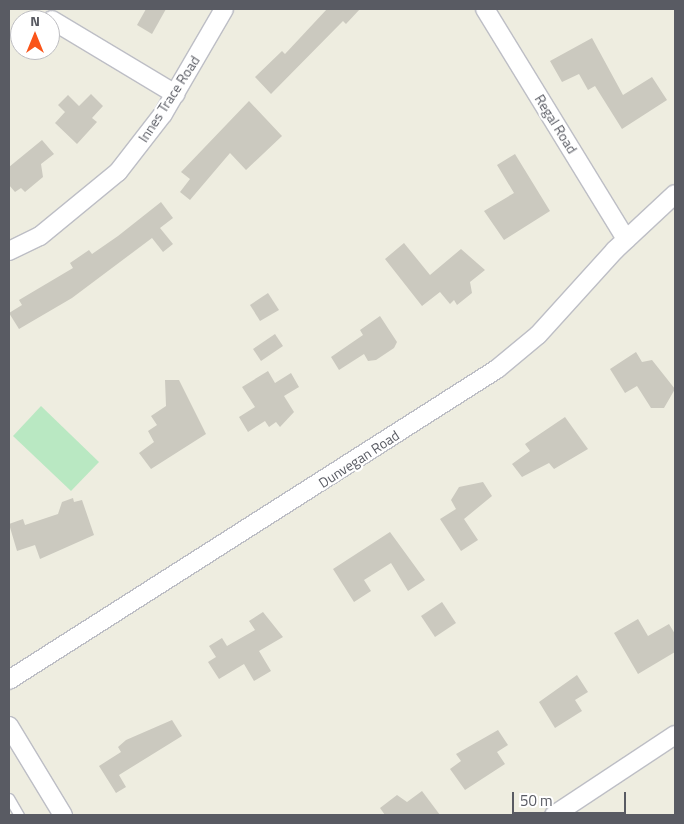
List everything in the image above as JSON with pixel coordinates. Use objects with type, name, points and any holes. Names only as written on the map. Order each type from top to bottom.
[{"type":"street","name":"Innes Trace Road","points":[[9,251],[40,236],[118,172],[175,94],[224,9]]},
{"type":"street","name":"Regal Road","points":[[485,9],[626,239]]},
{"type":"street","points":[[60,25],[175,94]]},
{"type":"street","name":"Dunvegan Road","points":[[9,680],[497,369],[555,319],[626,239],[675,194]]},
{"type":"street","points":[[9,726],[63,815]]},
{"type":"street","points":[[554,815],[675,735]]},
{"type":"lane","points":[[9,798],[19,815]]},
{"type":"green space","points":[[41,406],[99,462],[71,491],[13,436]]},
{"type":"building","points":[[146,9],[166,9],[152,34],[137,25]]},
{"type":"building","points":[[327,9],[360,9],[346,24],[343,21],[271,94],[255,77],[282,51],[285,54]]},
{"type":"building","points":[[592,38],[623,95],[652,77],[667,100],[622,129],[595,86],[588,90],[579,74],[562,82],[550,61]]},
{"type":"building","points":[[91,94],[103,106],[92,118],[97,122],[77,144],[55,123],[65,112],[58,105],[68,95],[79,106]]},
{"type":"building","points":[[249,101],[282,136],[246,170],[230,153],[190,200],[180,192],[190,179],[181,172]]},
{"type":"building","points":[[42,140],[54,154],[41,164],[43,177],[25,192],[21,188],[15,192],[9,185],[9,167]]},
{"type":"building","points":[[515,154],[550,211],[504,240],[484,211],[514,193],[497,165]]},
{"type":"building","points":[[161,202],[173,218],[160,228],[173,244],[163,252],[152,238],[72,298],[19,329],[9,313],[22,305],[19,300],[73,268],[70,263],[89,250],[92,254]]},
{"type":"building","points":[[404,243],[430,275],[461,249],[485,270],[470,282],[472,293],[457,305],[454,300],[450,304],[440,292],[422,306],[385,259]]},
{"type":"building","points":[[268,293],[279,310],[260,321],[250,305]]},
{"type":"building","points":[[380,316],[397,342],[394,348],[376,360],[368,361],[364,354],[339,370],[331,357],[363,335],[360,330]]},
{"type":"building","points":[[275,334],[283,346],[261,361],[253,349]]},
{"type":"building","points":[[636,352],[642,362],[652,360],[675,389],[664,408],[651,408],[637,386],[625,393],[610,369]]},
{"type":"building","points":[[268,371],[275,383],[291,373],[299,387],[284,396],[294,412],[280,427],[276,422],[269,427],[265,421],[248,432],[239,417],[255,407],[242,387]]},
{"type":"building","points":[[165,380],[179,380],[206,434],[151,469],[139,453],[154,442],[148,431],[157,425],[151,416],[166,406]]},
{"type":"building","points":[[565,417],[588,449],[554,469],[549,463],[522,477],[512,464],[530,451],[525,444]]},
{"type":"building","points":[[483,482],[492,496],[464,519],[478,540],[461,551],[440,519],[456,509],[451,500],[459,487]]},
{"type":"building","points":[[73,498],[74,502],[82,500],[94,535],[40,559],[35,545],[17,551],[9,524],[23,519],[25,525],[58,514],[62,502]]},
{"type":"building","points":[[390,532],[425,580],[408,591],[391,563],[364,580],[371,591],[354,602],[333,569]]},
{"type":"building","points":[[442,602],[456,623],[435,637],[421,616]]},
{"type":"building","points":[[263,612],[283,637],[259,651],[271,671],[254,681],[244,664],[219,679],[208,662],[216,657],[209,646],[222,638],[227,646],[255,630],[249,621]]},
{"type":"building","points":[[638,619],[648,636],[669,624],[675,634],[675,652],[638,674],[614,633]]},
{"type":"building","points":[[577,675],[588,692],[575,700],[582,711],[555,728],[539,702]]},
{"type":"building","points":[[172,720],[182,736],[119,775],[126,787],[116,793],[99,766],[121,752],[118,747],[126,740]]},
{"type":"building","points":[[498,730],[508,745],[497,752],[505,764],[465,790],[450,769],[461,761],[456,754]]},
{"type":"building","points":[[422,791],[440,815],[385,815],[380,808],[397,795],[407,802]]}]
